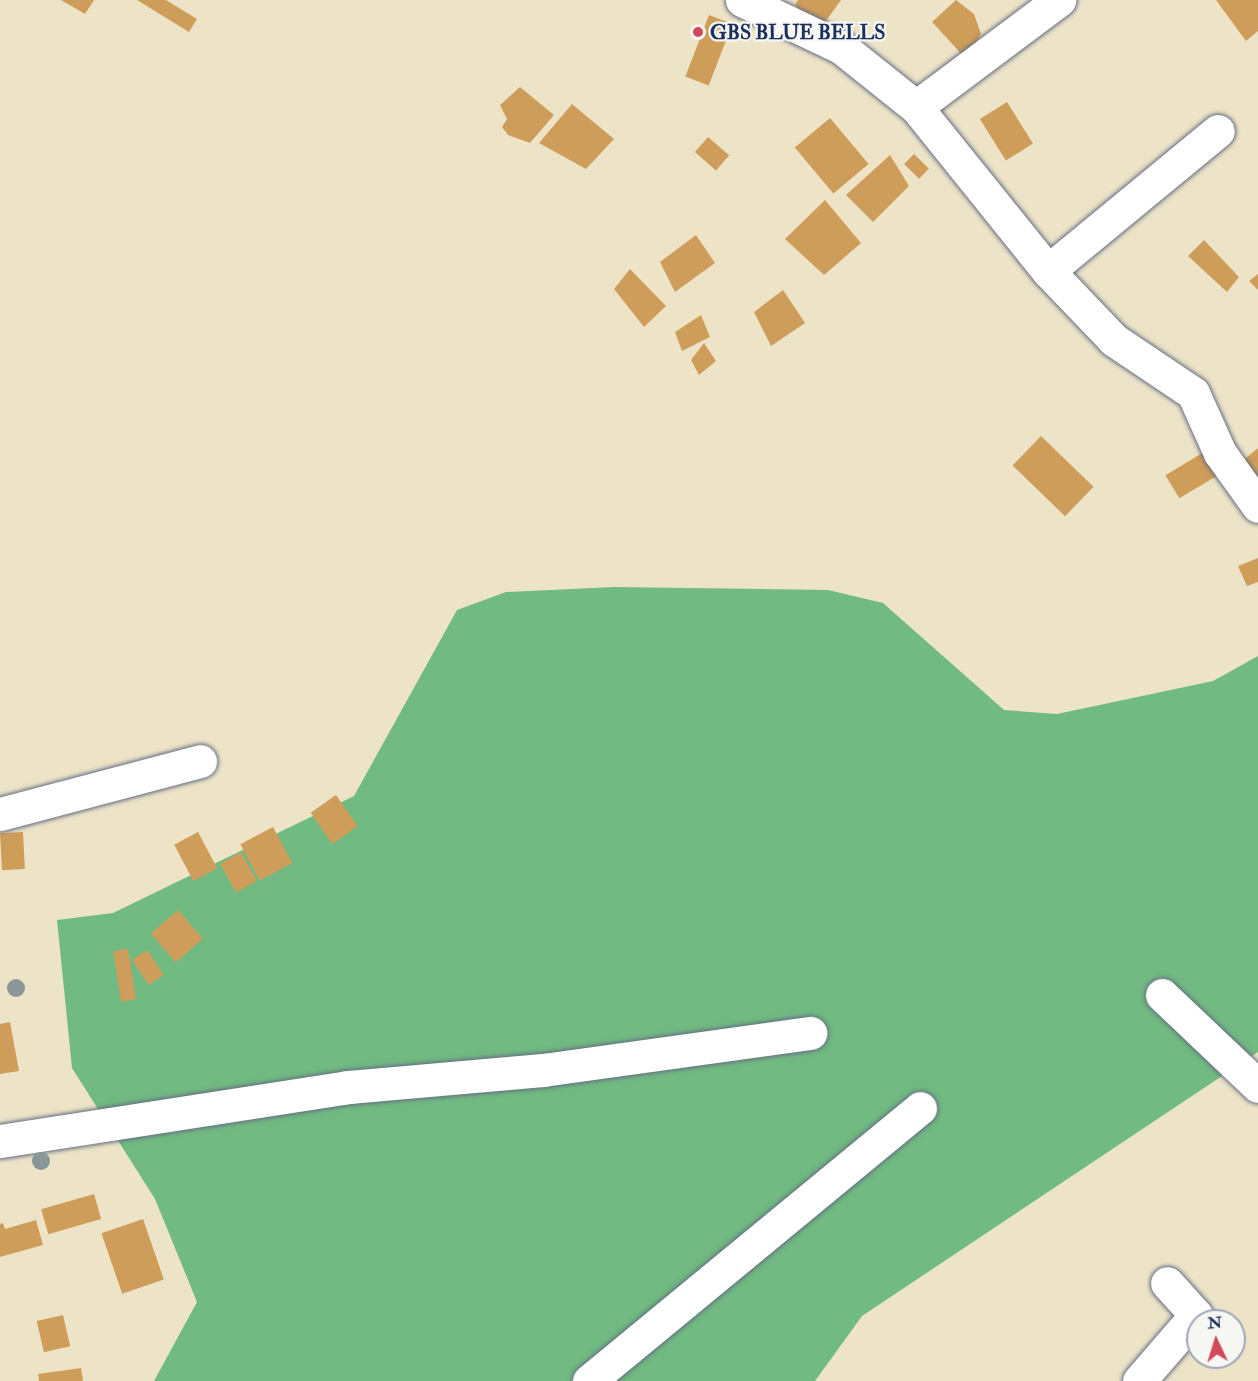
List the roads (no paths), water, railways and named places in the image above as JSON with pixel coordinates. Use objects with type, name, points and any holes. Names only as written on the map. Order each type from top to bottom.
[{"type":"street","points":[[742,0],[842,48],[916,107],[1048,271],[1114,340],[1193,393],[1220,453],[1258,506]]},
{"type":"street","points":[[916,107],[1059,0]]},
{"type":"street","points":[[1048,271],[1218,131]]},
{"type":"street","points":[[0,814],[200,761]]},
{"type":"street","points":[[1162,995],[1258,1086]]},
{"type":"street","points":[[0,1141],[348,1087],[543,1070],[810,1033]]},
{"type":"street","points":[[589,1381],[920,1108]]},
{"type":"street","points":[[1139,1381],[1196,1315],[1167,1283]]},
{"type":"place","name":"GBS BLUE BELLS","points":[[698,32]]}]
